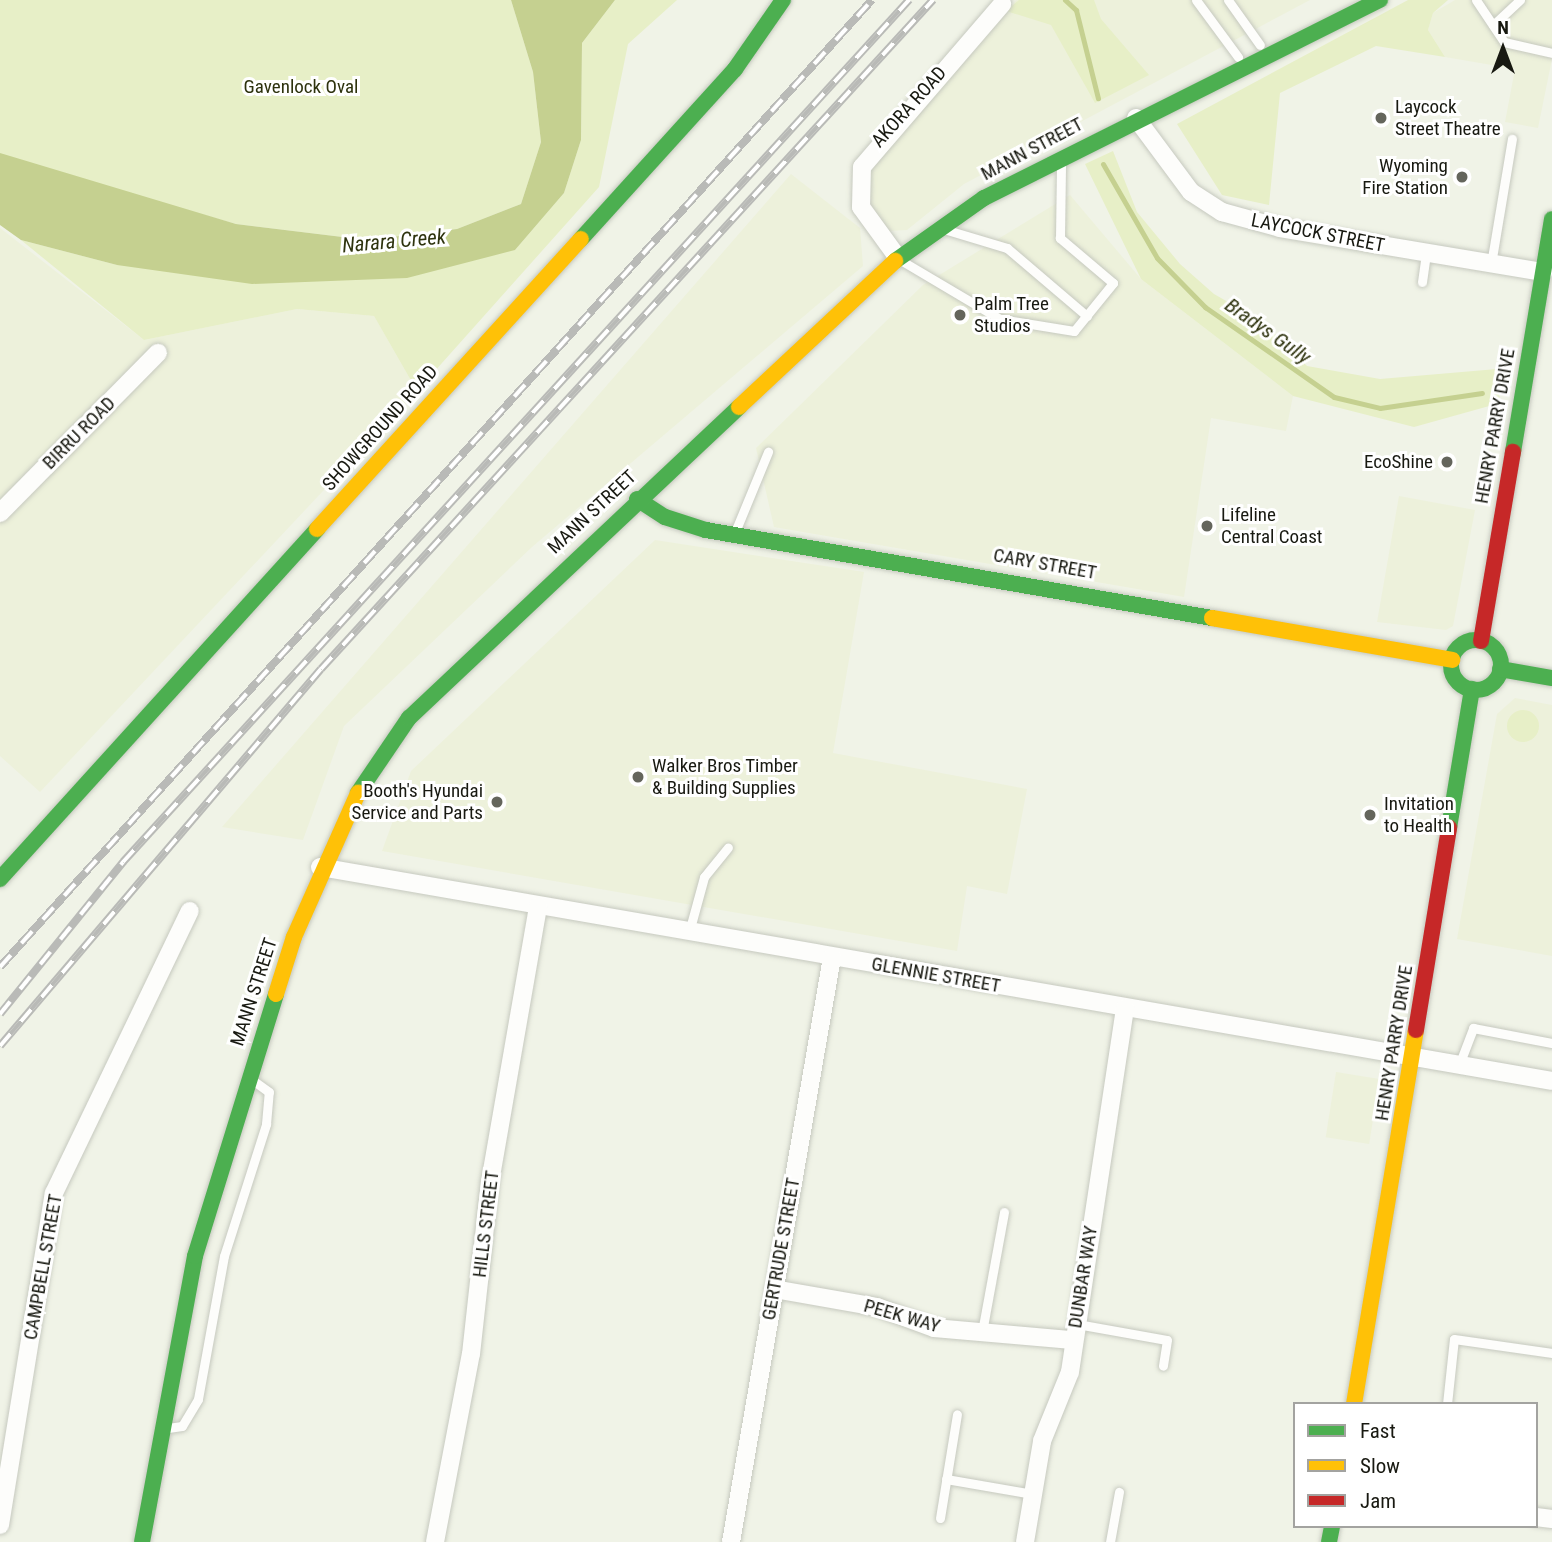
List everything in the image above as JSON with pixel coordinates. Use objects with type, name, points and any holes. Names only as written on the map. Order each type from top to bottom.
[{"type":"main road","name":"SHOWGROUND ROAD","points":[[0,879],[735,69],[783,0]]},
{"type":"main road","name":"MANN STREET","points":[[1136,118],[1238,57],[1345,0]]},
{"type":"main road","name":"MANN STREET","points":[[142,1542],[195,1256],[249,1080],[320,867],[355,793],[409,719],[637,499],[898,258],[942,228],[1061,158],[1136,118],[1380,0]]},
{"type":"main road","name":"HENRY PARRY DRIVE","points":[[1481,640],[1552,219]]},
{"type":"main road","name":"CARY STREET","points":[[637,499],[676,522],[735,534],[1452,660]]},
{"type":"main road","points":[[1481,640],[1498,654],[1500,669],[1493,682],[1472,689],[1458,682],[1452,660],[1459,647],[1481,640]]},
{"type":"main road","points":[[1500,669],[1552,678]]},
{"type":"main road","name":"HENRY PARRY DRIVE","points":[[1354,1402],[1472,689]]},
{"type":"street","name":"AKORA ROAD","points":[[898,258],[861,207],[862,167],[1002,4]]},
{"type":"street","name":"LAYCOCK STREET","points":[[1136,118],[1191,192],[1222,212],[1426,253],[1542,272]]},
{"type":"street","name":"BIRRU ROAD","points":[[0,513],[158,354]]},
{"type":"street","name":"GLENNIE STREET","points":[[320,867],[1552,1081]]},
{"type":"street","name":"HILLS STREET","points":[[435,1542],[471,1354],[490,1182],[538,906]]},
{"type":"street","name":"CAMPBELL STREET","points":[[0,1525],[54,1194],[190,911]]},
{"type":"street","name":"GERTRUDE STREET","points":[[731,1542],[832,957]]},
{"type":"street","name":"DUNBAR WAY","points":[[1026,1542],[1042,1441],[1070,1372],[1125,1008]]},
{"type":"street","name":"PEEK WAY","points":[[774,1289],[877,1307],[934,1328],[982,1332],[1074,1332]]},
{"type":"lane","points":[[1196,0],[1238,57]]},
{"type":"lane","points":[[1228,0],[1261,45]]},
{"type":"lane","points":[[1476,0],[1504,42],[1552,53]]},
{"type":"lane","points":[[1493,25],[1520,0]]},
{"type":"lane","points":[[1491,264],[1512,139]]},
{"type":"lane","points":[[898,258],[1000,320],[1074,331],[1113,283],[1060,238],[1061,158]]},
{"type":"lane","points":[[942,228],[1007,248],[1087,316]]},
{"type":"lane","points":[[1422,282],[1426,253]]},
{"type":"lane","points":[[735,534],[768,452]]},
{"type":"lane","points":[[689,932],[704,877],[728,847]]},
{"type":"lane","points":[[1459,1065],[1473,1028],[1552,1044]]},
{"type":"lane","points":[[161,1428],[182,1426],[198,1399],[224,1256],[265,1124],[269,1092],[249,1080]]},
{"type":"lane","points":[[982,1332],[1004,1212]]},
{"type":"lane","points":[[1074,1332],[1167,1340],[1163,1366]]},
{"type":"lane","points":[[1447,1402],[1454,1339],[1552,1353]]},
{"type":"lane","points":[[940,1518],[957,1413]]},
{"type":"lane","points":[[946,1479],[1033,1494]]},
{"type":"lane","points":[[1110,1542],[1119,1492]]},
{"type":"shaded area","points":[[1016,0],[1310,0],[964,184],[907,230],[888,231],[873,212],[867,183],[873,154]]},
{"type":"shaded area","points":[[1455,0],[1552,0],[1552,59],[1538,128],[1505,122],[1515,69],[1445,57],[1428,30],[1433,13]]},
{"type":"shaded area","points":[[791,174],[860,228],[863,266],[532,547],[344,726],[303,840],[222,827]]},
{"type":"shaded area","points":[[1070,195],[1141,279],[1293,396],[1286,431],[1211,418],[1184,597],[774,527],[756,448],[923,285]]},
{"type":"shaded area","points":[[0,228],[144,340],[297,309],[374,316],[417,391],[40,792],[0,756]]},
{"type":"shaded area","points":[[1399,496],[1475,510],[1453,626],[1446,630],[1377,622]]},
{"type":"shaded area","points":[[655,540],[864,572],[833,753],[1027,789],[1007,894],[967,886],[957,951],[382,851],[411,771]]},
{"type":"shaded area","points":[[1515,698],[1552,705],[1552,956],[1457,939],[1497,714]]},
{"type":"shaded area","points":[[1336,1072],[1379,1079],[1369,1144],[1326,1137]]},
{"type":"green space","name":"Gavenlock Oval","points":[[0,0],[511,0],[533,72],[541,142],[521,204],[457,229],[367,240],[236,224],[7,159],[0,153]]},
{"type":"green space","points":[[615,0],[677,0],[628,44],[599,187],[417,391],[374,316],[297,309],[144,340],[21,240],[117,265],[515,250],[564,193],[581,140],[582,43]]},
{"type":"green space","points":[[1019,0],[1094,0],[1101,19],[1149,75],[1095,103],[1051,25],[1006,11]]},
{"type":"green space","points":[[1408,0],[1448,0],[1433,13],[1428,30],[1445,57],[1376,46],[1280,93],[1269,205],[1222,195],[1177,124]]},
{"type":"green space","points":[[1113,151],[1137,212],[1180,264],[1214,294],[1263,322],[1307,366],[1380,379],[1497,369],[1500,403],[1414,427],[1293,396],[1141,279],[1085,164]]},
{"type":"green space","points":[[1523,710],[1535,714],[1539,726],[1535,738],[1523,742],[1511,738],[1507,726],[1511,714]]},
{"type":"water","name":"Narara Creek","points":[[511,0],[615,0],[582,43],[581,140],[564,193],[515,250],[407,278],[252,284],[117,265],[21,240],[0,225],[0,153],[236,224],[367,240],[457,229],[521,204],[541,142],[533,72]]},
{"type":"waterway","name":"Bradys Gully","points":[[1065,0],[1076,10],[1098,98]]},
{"type":"waterway","name":"Bradys Gully","points":[[1103,164],[1157,258],[1205,307],[1334,397],[1380,408],[1482,393]]},
{"type":"railway","points":[[0,967],[872,0]]},
{"type":"railway","points":[[0,1014],[123,862],[909,0]]},
{"type":"railway","points":[[0,1046],[321,669],[933,0]]},
{"type":"traffic: fast","points":[[581,239],[735,69],[783,0]]},
{"type":"traffic: fast","points":[[895,261],[984,198],[1380,0]]},
{"type":"traffic: fast","points":[[1513,452],[1552,219]]},
{"type":"traffic: fast","points":[[358,793],[409,718],[739,407]]},
{"type":"traffic: fast","points":[[637,499],[665,517],[706,530],[1212,618]]},
{"type":"traffic: fast","points":[[0,879],[317,529]]},
{"type":"traffic: fast","points":[[1476,640],[1493,648],[1501,665],[1493,682],[1476,690],[1459,682],[1451,665],[1459,648],[1476,640]]},
{"type":"traffic: fast","points":[[1500,669],[1552,678]]},
{"type":"traffic: fast","points":[[1449,828],[1472,689]]},
{"type":"traffic: fast","points":[[142,1542],[195,1256],[276,994]]},
{"type":"traffic: fast","points":[[1329,1542],[1332,1528]]},
{"type":"traffic: slow","points":[[317,529],[581,239]]},
{"type":"traffic: slow","points":[[739,407],[895,261]]},
{"type":"traffic: slow","points":[[1212,618],[1452,660]]},
{"type":"traffic: slow","points":[[276,994],[294,937],[358,793]]},
{"type":"traffic: slow","points":[[1354,1402],[1416,1030]]},
{"type":"traffic: jam","points":[[1481,641],[1513,452]]},
{"type":"traffic: jam","points":[[1416,1030],[1449,828]]},
{"type":"place","name":"Laycock Street Theatre","points":[[1381,118]]},
{"type":"place","name":"Wyoming Fire Station","points":[[1462,177]]},
{"type":"place","name":"Palm Tree Studios","points":[[960,315]]},
{"type":"place","name":"EcoShine","points":[[1447,462]]},
{"type":"place","name":"Lifeline Central Coast","points":[[1207,526]]},
{"type":"place","name":"Walker Bros Timber & Building Supplies","points":[[638,777]]},
{"type":"place","name":"Booth's Hyundai Service and Parts","points":[[497,802]]},
{"type":"place","name":"Invitation to Health","points":[[1370,815]]}]
